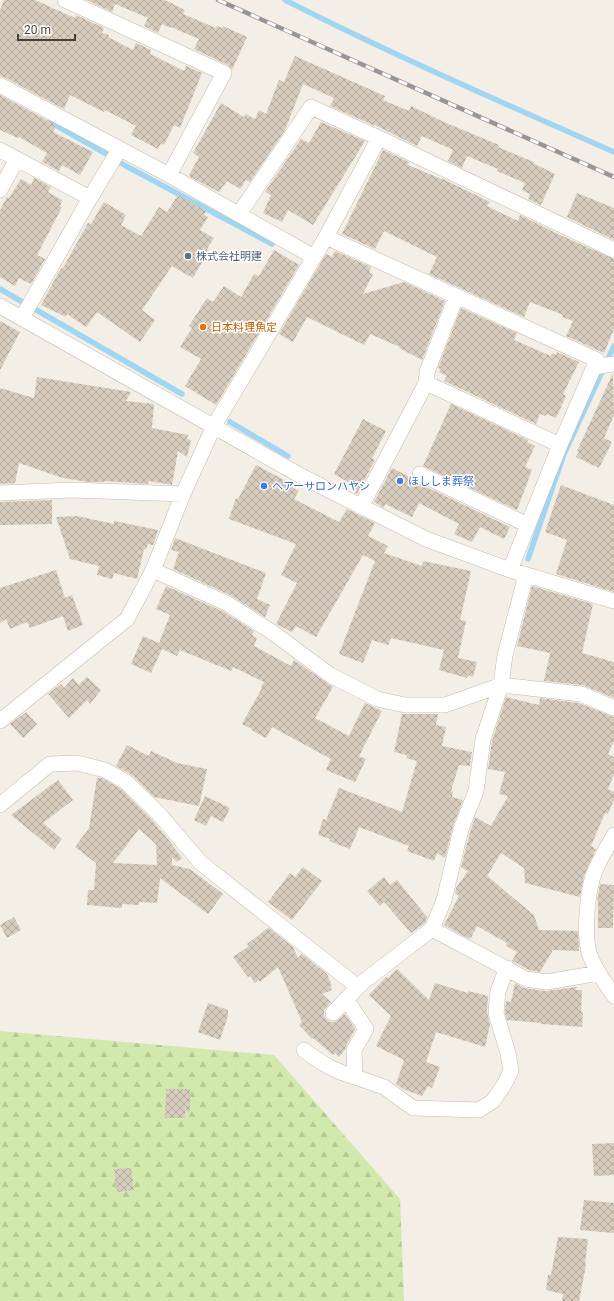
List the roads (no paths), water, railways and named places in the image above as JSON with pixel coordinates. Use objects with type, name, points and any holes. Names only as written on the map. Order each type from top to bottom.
[{"type":"street","points":[[64,0],[224,73],[169,175]]},
{"type":"street","points":[[0,85],[115,156],[169,175],[314,257]]},
{"type":"street","points":[[239,214],[311,107],[614,250]]},
{"type":"street","points":[[0,721],[127,619],[153,570],[183,494],[214,426],[326,238],[379,138]]},
{"type":"street","points":[[0,150],[90,198]]},
{"type":"street","points":[[27,309],[115,156]]},
{"type":"street","points":[[0,190],[17,159]]},
{"type":"street","points":[[326,238],[597,360],[605,366],[560,445],[510,570]]},
{"type":"street","points":[[361,507],[426,383],[427,372],[456,297]]},
{"type":"street","points":[[0,306],[27,309],[214,426],[303,477],[426,539],[510,570],[614,601]]},
{"type":"street","points":[[426,383],[560,445]]},
{"type":"street","points":[[420,474],[528,524]]},
{"type":"street","points":[[0,493],[72,490],[183,494]]},
{"type":"street","points":[[153,570],[228,604],[272,632],[330,675],[377,699],[405,705],[446,705],[501,685],[581,694],[614,708]]},
{"type":"street","points":[[333,1013],[363,982],[432,929],[444,900],[461,830],[476,791],[483,739],[501,685],[505,655],[526,575]]},
{"type":"street","points":[[0,805],[50,764],[77,763],[105,770],[126,782],[158,813],[201,862],[358,988]]},
{"type":"street","points":[[614,835],[594,872],[587,911],[586,935],[590,954],[599,973],[614,996]]},
{"type":"street","points":[[432,929],[526,979],[547,982],[599,973]]},
{"type":"street","points":[[304,1050],[314,1059],[337,1072],[384,1087],[413,1108],[479,1110],[493,1101],[504,1085],[511,1071],[508,1053],[496,1013],[498,991],[507,968]]},
{"type":"street","points":[[346,999],[366,1029],[354,1050],[355,1077]]},
{"type":"waterway","points":[[285,0],[407,59],[614,152]]},
{"type":"waterway","points":[[50,122],[126,166],[272,244]]},
{"type":"waterway","points":[[0,289],[182,394]]},
{"type":"waterway","points":[[528,559],[564,454],[614,346]]},
{"type":"waterway","points":[[230,422],[288,456]]},
{"type":"railway","points":[[218,0],[614,177]]},
{"type":"place","name":"株式会社明建","points":[[188,256]]},
{"type":"place","name":"日本料理魚定","points":[[203,327]]},
{"type":"place","name":"ほししま葬祭","points":[[400,481]]},
{"type":"place","name":"ヘアーサロンハヤシ","points":[[264,486]]}]
